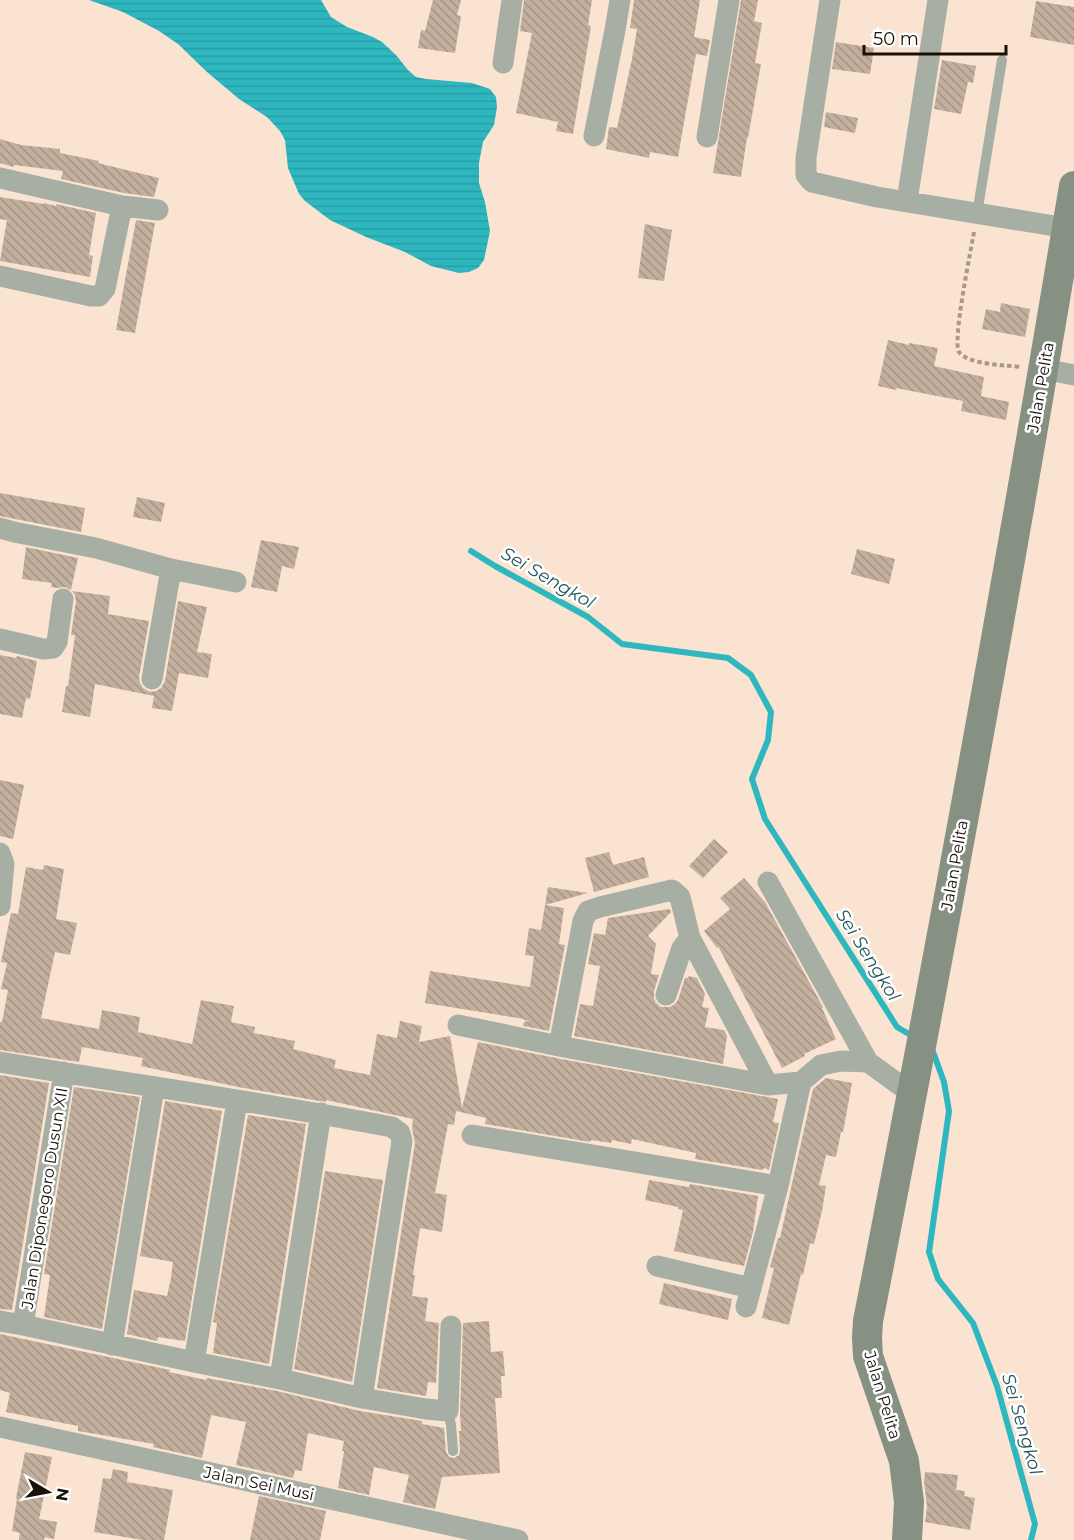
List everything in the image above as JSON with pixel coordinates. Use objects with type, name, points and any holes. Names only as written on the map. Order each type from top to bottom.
[{"type":"street","points":[[503,63],[512,0]]},
{"type":"street","points":[[594,136],[620,0]]},
{"type":"street","points":[[707,137],[729,0]]},
{"type":"street","points":[[830,0],[806,158],[806,175],[812,182],[877,197],[1067,228]]},
{"type":"street","points":[[907,201],[938,0]]},
{"type":"street","points":[[0,178],[122,206],[158,210]]},
{"type":"street","name":"Jalan Pelita","points":[[908,1540],[909,1502],[904,1461],[868,1356],[868,1321],[918,1064],[1074,186]]},
{"type":"street","points":[[0,276],[99,296],[105,289],[122,206]]},
{"type":"street","points":[[1043,369],[1074,375]]},
{"type":"street","points":[[0,528],[96,548],[171,569],[236,582]]},
{"type":"street","points":[[152,680],[171,569]]},
{"type":"street","points":[[0,639],[43,649],[53,648],[57,642],[63,599]]},
{"type":"street","points":[[0,853],[4,864],[0,906]]},
{"type":"street","points":[[768,882],[868,1062],[912,1094]]},
{"type":"street","points":[[559,1046],[583,921],[588,911],[672,890],[680,897],[690,938],[768,1085]]},
{"type":"street","points":[[666,995],[682,948],[690,938]]},
{"type":"street","points":[[458,1025],[768,1085],[801,1082],[821,1065],[841,1061],[868,1062]]},
{"type":"street","points":[[0,1062],[321,1113],[392,1127],[400,1132],[402,1141],[362,1398]]},
{"type":"street","name":"Jalan Diponegoro Dusun XII","points":[[23,1324],[64,1072]]},
{"type":"street","points":[[657,1266],[748,1297],[778,1186],[801,1082]]},
{"type":"street","points":[[112,1345],[154,1088]]},
{"type":"street","points":[[194,1362],[237,1101]]},
{"type":"street","points":[[280,1379],[321,1113]]},
{"type":"street","points":[[472,1135],[778,1186]]},
{"type":"street","points":[[0,1321],[23,1324],[362,1398],[447,1411],[451,1326]]},
{"type":"street","name":"Jalan Sei Musi","points":[[0,1427],[518,1540]]},
{"type":"lane","points":[[977,214],[1002,60]]},
{"type":"lane","points":[[447,1411],[451,1425],[453,1451]]},
{"type":"path","points":[[977,214],[956,347],[960,354],[975,361],[1043,369]]},
{"type":"water","points":[[89,0],[321,0],[331,17],[347,27],[382,42],[416,77],[472,83],[490,89],[496,97],[497,107],[494,125],[483,142],[479,163],[479,183],[490,231],[484,260],[478,268],[469,272],[459,273],[431,266],[405,252],[330,220],[299,194],[288,168],[285,140],[267,117],[239,99],[178,44],[159,31],[123,12]]},
{"type":"building","points":[[433,0],[461,0],[457,15],[461,16],[455,53],[418,48],[421,30],[425,31]]},
{"type":"building","points":[[524,0],[592,0],[588,25],[591,26],[573,134],[556,131],[558,122],[516,113],[532,33],[520,31]]},
{"type":"building","points":[[634,0],[700,0],[694,37],[710,40],[707,56],[696,54],[678,157],[650,152],[649,158],[606,149],[609,127],[617,128],[632,59],[637,29],[630,28]]},
{"type":"building","points":[[741,0],[758,0],[754,21],[762,23],[755,63],[761,64],[741,177],[713,173]]},
{"type":"building","points":[[1036,1],[1074,7],[1074,45],[1030,37]]},
{"type":"building","points":[[836,42],[874,48],[870,74],[832,69]]},
{"type":"building","points":[[942,60],[976,66],[973,83],[968,82],[961,114],[934,109]]},
{"type":"building","points":[[826,112],[858,118],[855,133],[824,127]]},
{"type":"building","points":[[0,139],[21,145],[60,149],[60,153],[159,178],[154,197],[61,179],[63,171],[14,165],[13,167],[0,163]]},
{"type":"building","points":[[0,197],[56,206],[56,204],[96,213],[89,255],[93,256],[90,277],[0,261],[7,220],[0,219]]},
{"type":"building","points":[[136,220],[155,223],[135,333],[116,330]]},
{"type":"building","points":[[645,224],[672,230],[664,281],[638,278]]},
{"type":"building","points":[[1001,303],[1030,309],[1025,337],[982,329],[986,309],[1000,312]]},
{"type":"building","points":[[888,340],[938,348],[934,366],[984,377],[981,396],[1009,402],[1006,420],[961,411],[963,401],[878,386]]},
{"type":"building","points":[[0,493],[85,508],[81,532],[0,516]]},
{"type":"building","points":[[137,497],[165,503],[161,522],[133,517]]},
{"type":"building","points":[[261,540],[299,547],[294,569],[282,566],[277,592],[251,587]]},
{"type":"building","points":[[26,547],[78,558],[71,590],[65,587],[51,587],[52,583],[22,579]]},
{"type":"building","points":[[857,549],[895,559],[889,584],[851,574]]},
{"type":"building","points":[[72,591],[110,596],[108,614],[149,621],[139,677],[143,688],[150,692],[161,688],[165,681],[178,601],[207,607],[197,652],[212,654],[208,678],[179,673],[172,711],[152,708],[154,696],[95,684],[90,717],[62,712],[75,635],[71,635],[76,601]]},
{"type":"building","points":[[0,655],[37,661],[30,699],[26,698],[22,718],[0,714]]},
{"type":"building","points":[[0,780],[24,785],[13,839],[0,836]]},
{"type":"building","points":[[714,839],[728,852],[703,878],[689,866]]},
{"type":"building","points":[[609,852],[613,865],[644,857],[649,877],[594,892],[585,858]]},
{"type":"building","points":[[44,865],[64,869],[56,919],[77,923],[70,955],[55,952],[41,1018],[99,1029],[102,1010],[140,1017],[138,1032],[192,1044],[201,1000],[234,1006],[231,1022],[255,1027],[254,1033],[295,1041],[293,1049],[336,1060],[334,1068],[370,1075],[377,1034],[397,1038],[400,1021],[422,1026],[419,1042],[450,1036],[462,1108],[478,1042],[778,1099],[773,1122],[779,1123],[769,1170],[695,1159],[696,1153],[632,1139],[631,1144],[612,1140],[611,1143],[591,1140],[590,1142],[485,1124],[486,1118],[456,1111],[454,1125],[448,1124],[435,1193],[447,1195],[442,1232],[420,1228],[413,1275],[415,1275],[412,1296],[428,1298],[425,1321],[439,1323],[436,1383],[428,1382],[426,1396],[377,1388],[415,1143],[413,1119],[326,1100],[326,1102],[319,1101],[238,1087],[141,1066],[143,1058],[82,1047],[79,1062],[0,1050],[0,1022],[2,1022],[8,990],[1,989],[7,963],[1,962],[11,913],[18,914],[26,867],[43,870]]},
{"type":"building","points":[[744,878],[765,902],[823,1007],[836,1039],[804,1054],[805,1056],[782,1068],[718,946],[718,949],[704,931],[730,909],[720,898]]},
{"type":"building","points":[[548,887],[588,893],[545,905]]},
{"type":"building","points":[[545,905],[564,908],[559,944],[565,945],[549,1031],[523,1026],[524,1022],[530,1021],[524,1019],[425,1003],[430,971],[530,987],[534,956],[525,955],[529,928],[541,930]]},
{"type":"building","points":[[670,909],[671,912],[648,936],[656,944],[651,974],[659,975],[654,998],[661,1007],[674,1005],[678,1000],[685,978],[689,976],[697,978],[705,994],[702,1007],[709,1008],[705,1027],[724,1030],[727,1036],[723,1064],[574,1036],[580,1004],[593,1006],[600,966],[588,964],[594,933],[605,935],[608,918]]},
{"type":"building","points":[[0,1075],[49,1083],[12,1310],[0,1309]]},
{"type":"building","points":[[826,1078],[852,1083],[836,1157],[826,1155],[819,1185],[826,1186],[822,1211],[814,1244],[810,1243],[803,1275],[801,1274],[789,1325],[762,1318],[774,1268],[770,1267],[778,1238],[780,1238],[813,1089]]},
{"type":"building","points":[[74,1087],[140,1097],[102,1329],[44,1317],[50,1275],[44,1274]]},
{"type":"building","points":[[165,1101],[222,1111],[185,1341],[158,1337],[157,1341],[127,1334],[134,1290],[167,1296],[171,1278],[173,1262],[140,1256]]},
{"type":"building","points":[[248,1115],[306,1124],[269,1364],[213,1353],[217,1323],[213,1322]]},
{"type":"building","points":[[325,1171],[383,1180],[352,1382],[294,1369]]},
{"type":"building","points":[[649,1180],[689,1187],[690,1184],[758,1196],[753,1232],[744,1266],[674,1251],[683,1210],[645,1200]]},
{"type":"building","points":[[664,1283],[732,1299],[728,1320],[659,1304]]},
{"type":"building","points":[[489,1321],[491,1352],[503,1351],[505,1376],[501,1376],[502,1398],[495,1398],[500,1473],[442,1477],[435,1509],[403,1502],[409,1475],[374,1467],[369,1495],[338,1488],[344,1441],[308,1433],[302,1471],[295,1470],[293,1478],[236,1465],[246,1422],[211,1415],[202,1458],[153,1447],[154,1444],[78,1431],[78,1426],[6,1412],[10,1393],[0,1390],[0,1334],[170,1370],[169,1372],[206,1380],[207,1378],[277,1391],[360,1411],[422,1421],[422,1424],[444,1428],[446,1452],[449,1457],[454,1458],[459,1455],[460,1450],[463,1323]]},
{"type":"building","points":[[25,1452],[52,1457],[39,1519],[57,1522],[54,1539],[45,1537],[44,1540],[19,1540],[20,1533],[12,1531]]},
{"type":"building","points":[[113,1469],[128,1472],[127,1482],[173,1490],[164,1540],[143,1540],[94,1532],[103,1478],[111,1479]]},
{"type":"building","points":[[925,1472],[958,1475],[956,1490],[965,1491],[964,1496],[975,1498],[970,1530],[925,1522],[927,1507]]},
{"type":"building","points":[[259,1496],[326,1511],[320,1540],[250,1540]]},
{"type":"waterway","name":"Sei Sengkol","points":[[471,551],[588,617],[622,644],[728,658],[751,675],[771,712],[768,740],[752,779],[765,819],[897,1027],[914,1037]]},
{"type":"waterway","name":"Sei Sengkol","points":[[932,1049],[944,1082],[949,1111],[929,1252],[938,1279],[973,1323],[997,1386],[1035,1524],[1031,1540]]}]
